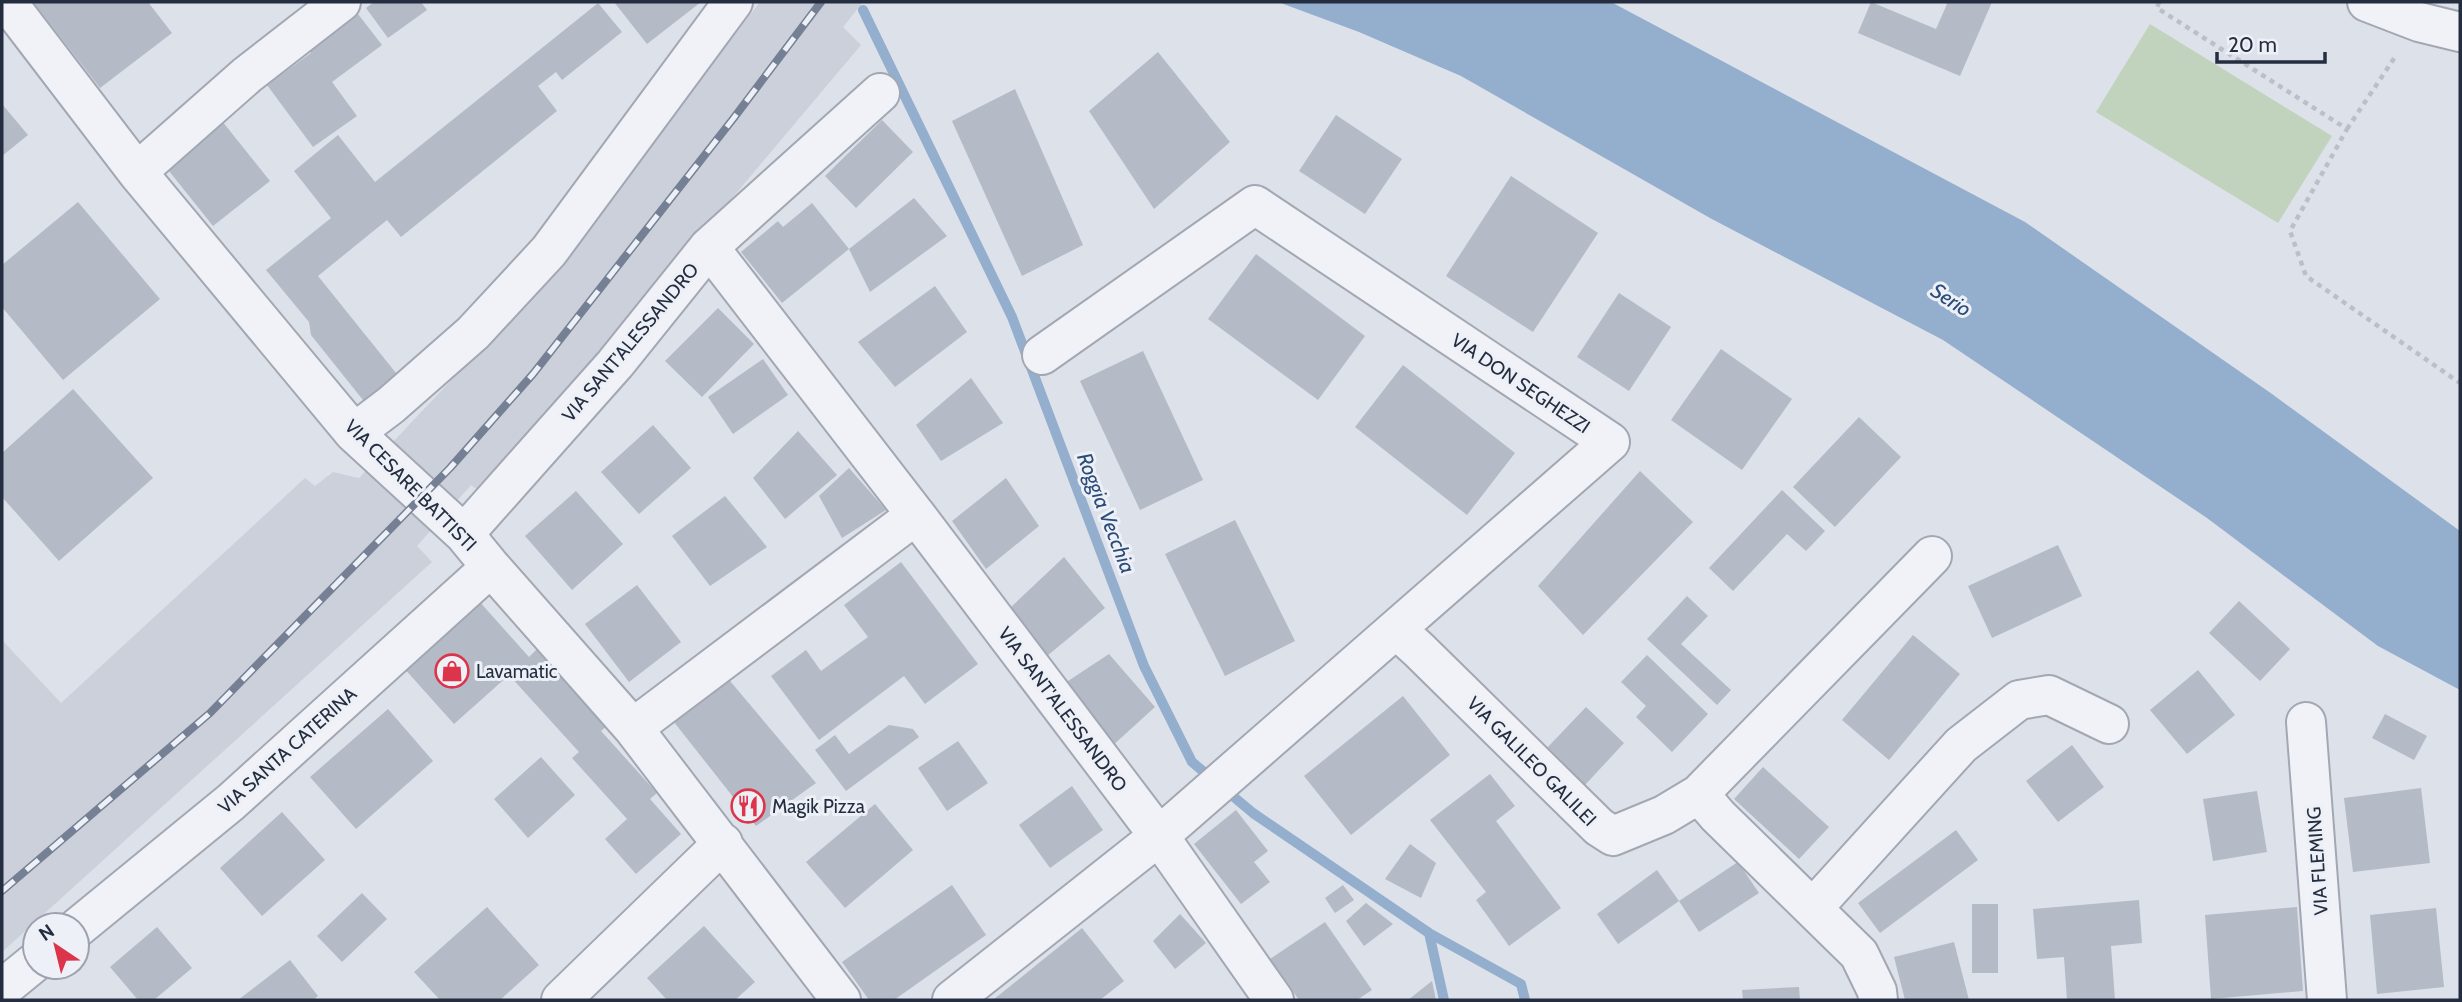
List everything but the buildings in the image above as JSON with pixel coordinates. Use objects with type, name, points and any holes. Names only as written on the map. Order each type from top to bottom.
[{"type":"street","name":"VIA CESARE BATTISTI","points":[[7,2],[136,172],[354,432],[464,534],[633,728],[841,1000]]},
{"type":"street","points":[[136,172],[247,75],[341,2]]},
{"type":"street","points":[[354,432],[391,405],[473,333],[549,251],[733,2]]},
{"type":"street","points":[[2367,2],[2421,12],[2460,32]]},
{"type":"street","points":[[709,247],[880,93]]},
{"type":"street","name":"VIA DON SEGHEZZI","points":[[1042,355],[1255,205],[1610,442],[1159,836]]},
{"type":"street","name":"VIA SANT'ALESSANDRO","points":[[464,534],[615,364],[709,247],[1159,836],[1275,1000]]},
{"type":"street","points":[[633,728],[916,515]]},
{"type":"street","points":[[1878,1000],[1877,991],[1859,954],[1718,816],[1699,794],[1932,556]]},
{"type":"street","name":"VIA SANTA CATERINA","points":[[91,917],[231,802],[491,567]]},
{"type":"street","name":"VIA GALILEO GALILEI","points":[[1396,629],[1599,827],[1613,836],[1664,815],[1699,794]]},
{"type":"street","points":[[1813,908],[1961,745],[2019,700],[2049,695],[2109,724]]},
{"type":"street","name":"VIA FLEMING","points":[[2306,722],[2327,1000]]},
{"type":"street","points":[[952,1000],[1159,836]]},
{"type":"street","points":[[561,1000],[723,843]]},
{"type":"street","points":[[2,989],[21,973]]},
{"type":"path","points":[[2159,2],[2157,8],[2347,129]]},
{"type":"path","points":[[2421,12],[2347,129],[2290,232],[2306,276],[2460,383]]},
{"type":"shaded area","points":[[760,2],[863,2],[843,27],[861,45],[483,494],[471,485],[417,546],[432,562],[47,911],[21,911],[21,935],[2,952],[2,640],[61,703],[305,478],[315,486],[333,472],[359,478],[554,271]]},
{"type":"green space","points":[[2150,24],[2332,136],[2278,223],[2096,112]]},
{"type":"water","name":"Serio","points":[[1278,2],[1611,2],[2025,222],[2272,394],[2460,531],[2460,690],[2378,646],[2207,518],[1943,340],[1710,218],[1461,76],[1359,32]]},
{"type":"waterway","name":"Roggia Vecchia","points":[[863,10],[1012,317],[1144,666],[1192,762],[1253,813],[1429,933],[1444,1000]]},
{"type":"waterway","name":"Roggia Vecchia","points":[[1429,933],[1521,984],[1525,1000]]},
{"type":"railway","points":[[2,891],[210,713],[450,468],[533,374],[821,2]]},
{"type":"place","name":"Lavamatic","points":[[452,671]]},
{"type":"place","name":"Magik Pizza","points":[[748,806]]}]
